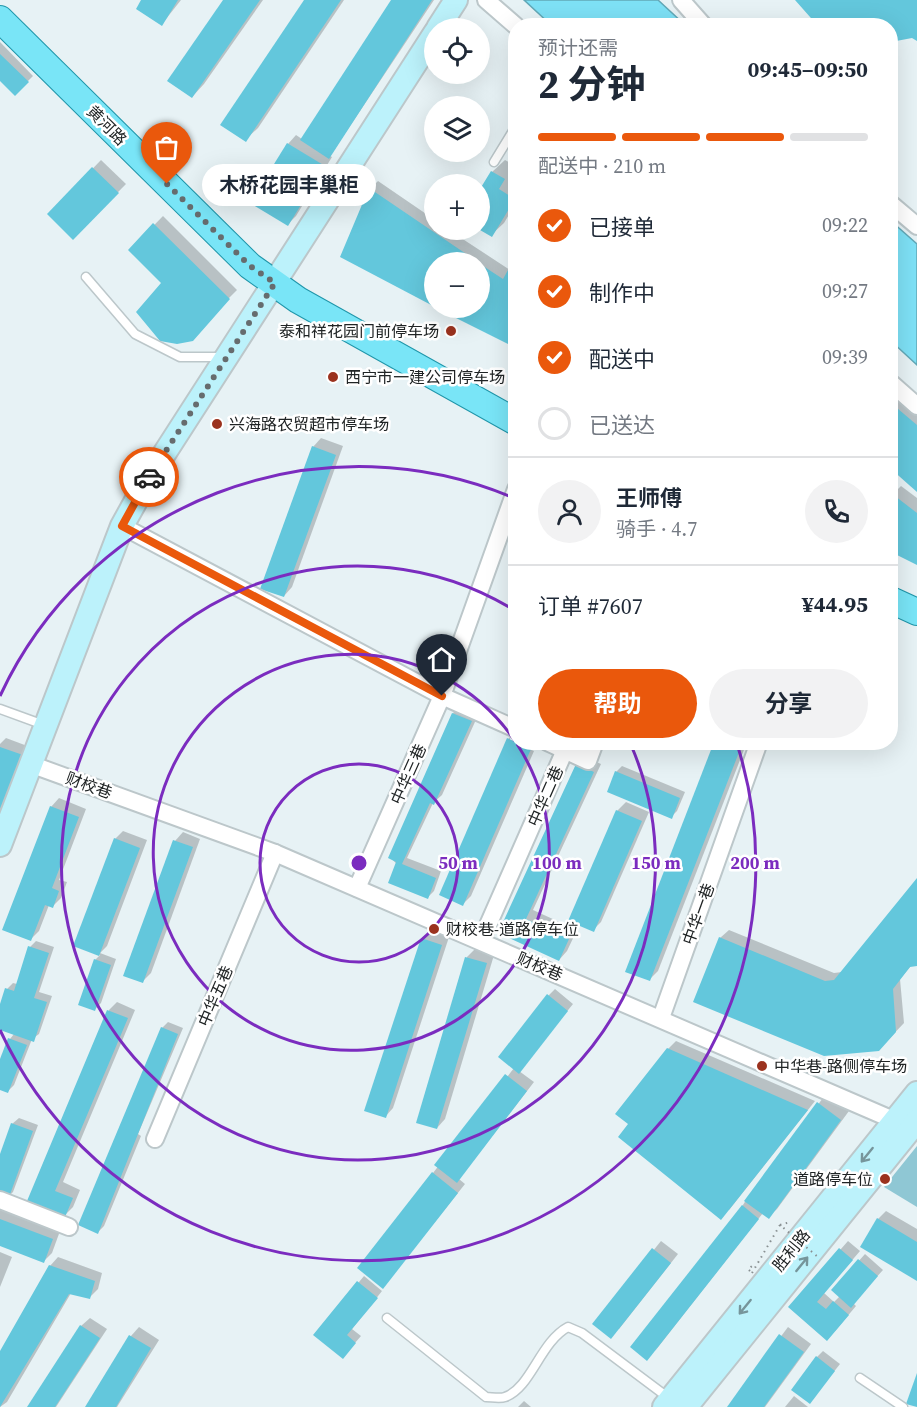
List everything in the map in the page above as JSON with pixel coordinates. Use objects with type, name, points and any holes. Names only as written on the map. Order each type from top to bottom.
[{"type":"main road","name":"黄河路","points":[[0,19],[250,266],[298,300],[508,418]]},
{"type":"main road","points":[[898,603],[917,612]]},
{"type":"street","points":[[444,18],[456,0]]},
{"type":"street","points":[[486,0],[508,19]]},
{"type":"street","points":[[681,0],[697,18]]},
{"type":"street","points":[[0,845],[122,526],[148,479],[424,50]]},
{"type":"street","points":[[898,210],[917,226]]},
{"type":"street","points":[[898,389],[917,406]]},
{"type":"street","name":"中华三巷","points":[[357,888],[442,696],[508,511]]},
{"type":"street","points":[[122,526],[442,696],[508,725]]},
{"type":"street","name":"中华二巷","points":[[481,941],[565,750],[588,761],[592,750]]},
{"type":"street","name":"中华一巷","points":[[661,1018],[756,750]]},
{"type":"street","name":"财校巷","points":[[30,764],[275,853],[908,1124]]},
{"type":"street","name":"中华五巷","points":[[155,1139],[275,853]]},
{"type":"street","name":"胜利路","points":[[673,1404],[908,1124],[917,1093]]},
{"type":"street","points":[[0,1200],[69,1227]]},
{"type":"lane","points":[[494,162],[508,139]]},
{"type":"lane","points":[[86,277],[135,334],[180,357],[227,357]]},
{"type":"lane","points":[[0,709],[45,725]]},
{"type":"lane","points":[[387,1318],[486,1397],[505,1397],[521,1385],[555,1334],[568,1328],[582,1333],[673,1404]]},
{"type":"lane","points":[[860,1378],[903,1407]]},
{"type":"path","points":[[752,1273],[780,1226],[818,1257]]},
{"type":"shaded area","points":[[524,0],[658,0],[677,18],[543,18]]},
{"type":"shaded area","points":[[898,227],[917,244],[917,365],[898,347]]},
{"type":"shaded area","points":[[917,1146],[917,1207],[884,1187]]},
{"type":"building","points":[[141,0],[178,0],[162,26],[136,9]]},
{"type":"building","points":[[223,0],[260,0],[192,98],[167,81]]},
{"type":"building","points":[[304,0],[341,0],[246,142],[220,125]]},
{"type":"building","points":[[391,0],[432,0],[329,159],[300,140]]},
{"type":"building","points":[[795,0],[917,0],[917,41],[912,38],[898,41],[898,18],[811,18]]},
{"type":"building","points":[[0,54],[29,82],[15,96],[0,81]]},
{"type":"building","points":[[287,143],[325,166],[288,226],[250,203]]},
{"type":"building","points":[[92,167],[119,193],[73,240],[47,214]]},
{"type":"building","points":[[491,171],[505,179],[499,189],[508,195],[508,211],[492,237],[490,236]]},
{"type":"building","points":[[369,188],[424,225],[424,240],[446,240],[463,252],[424,252],[424,301],[340,257]]},
{"type":"building","points":[[153,223],[230,299],[193,341],[177,344],[160,341],[136,312],[161,283],[128,250]]},
{"type":"building","points":[[508,270],[508,344],[456,318],[490,318],[490,271],[503,279]]},
{"type":"building","points":[[898,409],[917,425],[917,492],[898,475]]},
{"type":"building","points":[[312,446],[336,455],[284,597],[260,589]]},
{"type":"building","points":[[898,498],[917,513],[917,565],[898,556]]},
{"type":"building","points":[[452,713],[472,721],[434,805],[430,803],[402,864],[436,878],[428,899],[388,883],[396,862],[388,858]]},
{"type":"building","points":[[507,738],[508,750],[531,750],[463,906],[439,895]]},
{"type":"building","points":[[0,747],[23,755],[0,817]]},
{"type":"building","points":[[711,750],[740,750],[650,981],[625,972]]},
{"type":"building","points":[[576,764],[594,772],[526,919],[569,939],[559,961],[498,933]]},
{"type":"building","points":[[615,771],[680,798],[672,819],[607,792]]},
{"type":"building","points":[[50,806],[79,817],[52,888],[59,891],[53,908],[45,905],[31,941],[2,930]]},
{"type":"building","points":[[616,810],[642,821],[594,932],[568,921]]},
{"type":"building","points":[[114,838],[140,848],[99,956],[73,946]]},
{"type":"building","points":[[173,840],[193,847],[143,983],[123,976]]},
{"type":"building","points":[[917,878],[917,966],[910,967],[893,989],[896,1032],[879,1051],[824,1056],[693,1002],[719,937],[825,981],[834,980]]},
{"type":"building","points":[[421,938],[442,945],[386,1118],[364,1111]]},
{"type":"building","points":[[28,946],[49,953],[34,998],[47,1002],[34,1042],[0,1030],[0,1004],[5,988],[14,991]]},
{"type":"building","points":[[465,957],[487,963],[437,1129],[416,1123]]},
{"type":"building","points":[[94,959],[111,965],[95,1011],[78,1005]]},
{"type":"building","points":[[547,994],[568,1011],[519,1074],[498,1057]]},
{"type":"building","points":[[107,1010],[128,1018],[55,1191],[73,1198],[65,1217],[27,1201]]},
{"type":"building","points":[[161,1027],[178,1034],[98,1234],[78,1225]]},
{"type":"building","points":[[8,1038],[27,1045],[8,1093],[0,1090],[0,1059]]},
{"type":"building","points":[[667,1048],[808,1110],[721,1220],[618,1137],[628,1124],[615,1114]]},
{"type":"building","points":[[505,1074],[527,1091],[457,1183],[434,1165]]},
{"type":"building","points":[[817,1102],[841,1120],[769,1219],[744,1201]]},
{"type":"building","points":[[11,1123],[33,1131],[8,1200],[0,1197],[0,1154]]},
{"type":"building","points":[[432,1172],[458,1193],[383,1289],[357,1268]]},
{"type":"building","points":[[742,1205],[759,1219],[647,1361],[630,1347]]},
{"type":"building","points":[[877,1218],[917,1242],[917,1281],[860,1247]]},
{"type":"building","points":[[0,1219],[53,1239],[44,1263],[0,1246]]},
{"type":"building","points":[[652,1248],[671,1263],[611,1339],[592,1324]]},
{"type":"building","points":[[839,1248],[853,1260],[817,1302],[826,1309],[833,1301],[849,1315],[827,1341],[788,1307]]},
{"type":"building","points":[[858,1259],[878,1276],[851,1308],[831,1290]]},
{"type":"building","points":[[49,1265],[95,1281],[90,1299],[69,1294],[0,1407],[0,1351]]},
{"type":"building","points":[[357,1281],[378,1298],[347,1335],[356,1343],[343,1359],[313,1335]]},
{"type":"building","points":[[80,1325],[100,1338],[55,1407],[27,1407]]},
{"type":"building","points":[[779,1334],[804,1352],[764,1407],[727,1407]]},
{"type":"building","points":[[129,1335],[151,1348],[116,1407],[85,1407]]},
{"type":"building","points":[[816,1356],[835,1371],[810,1404],[791,1390]]},
{"type":"building","points":[[917,1373],[917,1407],[906,1404]]},
{"type":"way so far","points":[[149,477],[275,283],[250,266],[167,184]]},
{"type":"place","name":"木桥花园丰巢柜","points":[[167,184]]},
{"type":"place","name":"泰和祥花园门前停车场","points":[[451,331]]},
{"type":"place","name":"西宁市一建公司停车场","points":[[333,377]]},
{"type":"place","name":"兴海路农贸超市停车场","points":[[217,424]]},
{"type":"place","name":"财校巷-道路停车位","points":[[434,929]]},
{"type":"place","name":"中华巷-路侧停车场","points":[[762,1066]]},
{"type":"place","name":"道路停车位","points":[[885,1179]]},
{"type":"route","points":[[149,477],[122,526],[442,696]]}]
